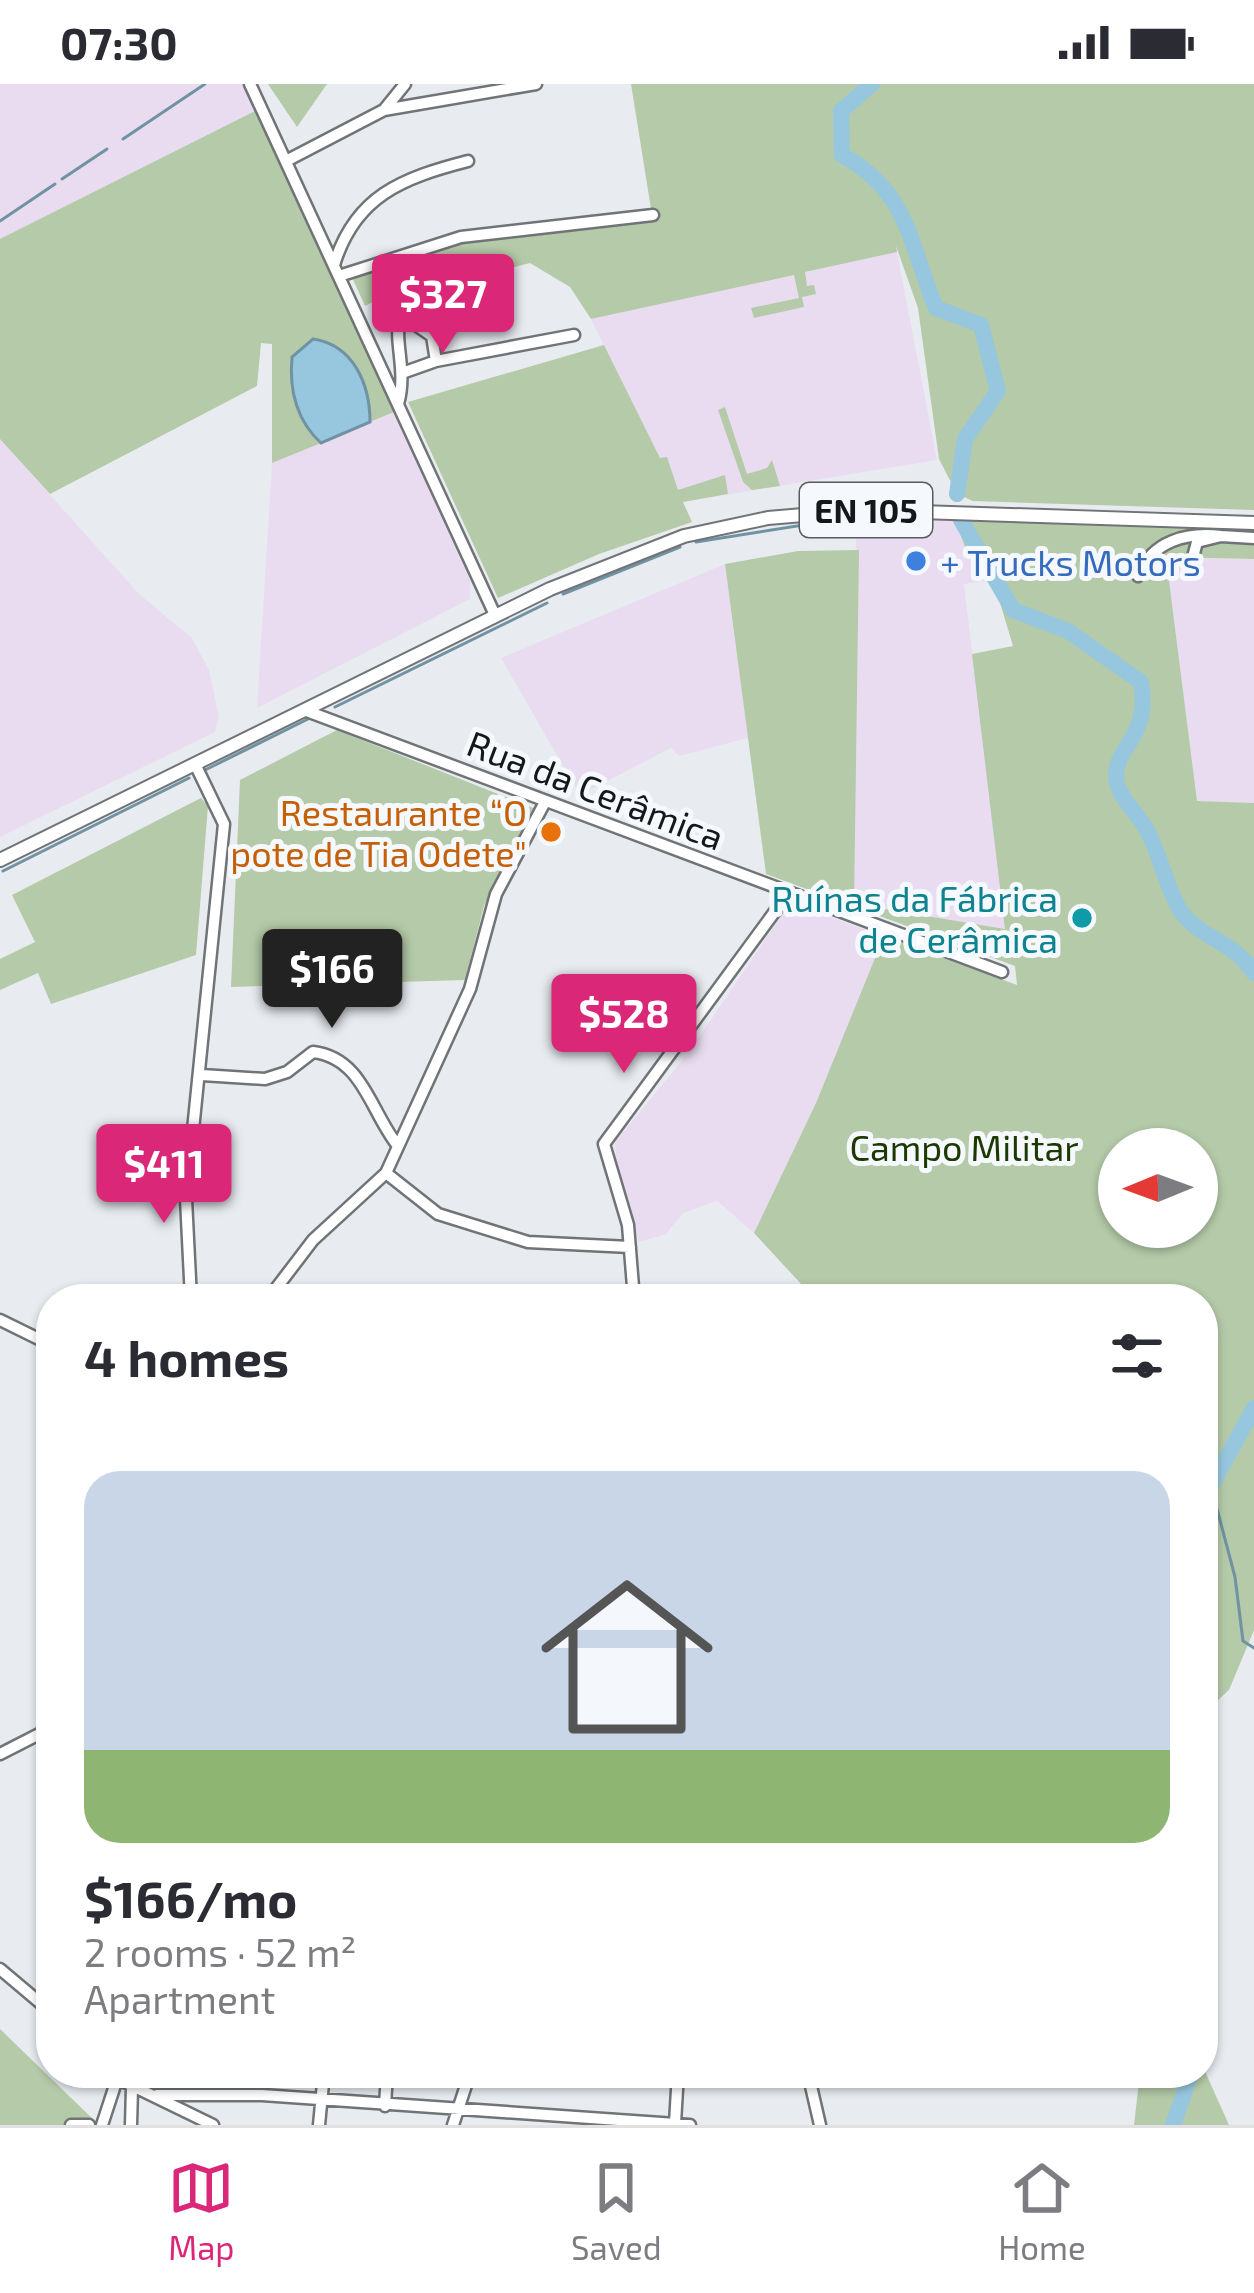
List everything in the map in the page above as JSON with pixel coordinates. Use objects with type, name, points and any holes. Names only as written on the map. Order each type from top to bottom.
[{"type":"main road","name":"EN 105","points":[[0,860],[495,615],[663,542],[768,518],[909,510],[1254,523]]},
{"type":"street","points":[[250,84],[495,615]]},
{"type":"street","points":[[384,110],[405,84]]},
{"type":"street","points":[[286,161],[384,110],[536,84]]},
{"type":"street","points":[[337,271],[362,206],[430,170],[468,161]]},
{"type":"street","points":[[337,271],[461,238],[652,215]]},
{"type":"street","points":[[436,361],[432,336],[466,287]]},
{"type":"street","points":[[432,336],[468,318],[482,301]]},
{"type":"street","points":[[385,312],[401,315],[432,336]]},
{"type":"street","points":[[398,404],[406,372],[398,341],[401,315]]},
{"type":"street","points":[[406,372],[436,361],[574,335]]},
{"type":"street","points":[[1193,557],[1197,542],[1220,536]]},
{"type":"street","points":[[1138,576],[1150,556],[1170,541],[1254,538]]},
{"type":"street","name":"Rua da Cerâmica","points":[[304,710],[1002,972]]},
{"type":"street","points":[[189,1284],[186,1199],[224,824],[195,764]]},
{"type":"street","points":[[279,1284],[313,1240],[386,1174],[470,989],[496,894],[545,802]]},
{"type":"street","points":[[633,1284],[630,1247],[607,1157],[608,1135],[787,895]]},
{"type":"street","points":[[202,1075],[265,1079],[287,1072],[313,1052],[330,1054],[349,1064],[398,1146]]},
{"type":"street","points":[[386,1174],[438,1214],[527,1242],[630,1247]]},
{"type":"street","points":[[0,1320],[36,1338]]},
{"type":"street","points":[[0,1754],[36,1736]]},
{"type":"street","points":[[0,1969],[36,1999]]},
{"type":"street","points":[[101,2125],[111,2088]]},
{"type":"street","points":[[131,2125],[132,2088],[157,2095],[213,2125]]},
{"type":"street","points":[[320,2125],[323,2088]]},
{"type":"street","points":[[385,2106],[386,2088]]},
{"type":"street","points":[[455,2119],[465,2088]]},
{"type":"street","points":[[675,2123],[677,2088]]},
{"type":"street","points":[[811,2088],[820,2125]]},
{"type":"street","points":[[157,2095],[323,2101],[455,2119],[690,2125]]},
{"type":"street","points":[[71,2125],[89,2125]]},
{"type":"shaded area","points":[[0,84],[242,84],[255,111],[0,239]]},
{"type":"shaded area","points":[[897,252],[937,460],[682,502],[591,319]]},
{"type":"shaded area","points":[[394,412],[470,580],[470,599],[257,708],[272,463]]},
{"type":"shaded area","points":[[0,439],[139,594],[192,638],[209,670],[219,717],[215,732],[0,837]]},
{"type":"shaded area","points":[[856,519],[955,520],[968,555],[993,579],[964,584],[1006,929],[854,905]]},
{"type":"shaded area","points":[[1166,557],[1254,559],[1254,803],[1197,801]]},
{"type":"shaded area","points":[[725,564],[748,738],[679,756],[671,748],[580,795],[501,658]]},
{"type":"shaded area","points":[[790,903],[884,936],[816,1103],[754,1233],[717,1201],[683,1213],[666,1234],[639,1242],[617,1172],[615,1142],[689,1052]]},
{"type":"green space","points":[[268,84],[327,84],[297,127]]},
{"type":"green space","points":[[631,84],[1254,84],[1254,510],[973,501],[957,494],[939,459],[918,308],[896,246],[897,252],[805,272],[807,286],[814,285],[816,294],[802,297],[804,307],[754,318],[751,308],[799,298],[794,275],[591,319],[570,287],[530,263],[485,275],[483,268],[455,274],[455,280],[365,306],[350,273],[461,237],[652,215]]},
{"type":"green space","points":[[255,111],[394,412],[370,422],[370,409],[311,434],[321,443],[272,463],[272,344],[261,343],[257,386],[50,494],[0,439],[0,239]]},
{"type":"green space","points":[[604,345],[660,458],[667,457],[678,490],[725,475],[728,494],[683,502],[692,522],[599,554],[498,598],[408,402]]},
{"type":"green space","points":[[725,407],[747,474],[767,468],[772,460],[780,486],[752,490],[743,482],[718,410]]},
{"type":"green space","name":"Campo Militar","points":[[955,520],[1254,530],[1254,559],[1166,557],[1197,801],[1254,803],[1254,1630],[1229,1690],[1218,1700],[1218,1284],[801,1284],[754,1233],[816,1103],[884,936],[1017,985],[1015,966],[766,874],[725,564],[798,551],[859,550],[854,904],[1005,929],[972,654],[1013,646],[993,579],[968,555]]},
{"type":"green space","points":[[337,730],[533,808],[484,906],[465,980],[231,987],[240,780]]},
{"type":"green space","points":[[201,798],[208,806],[196,955],[51,1004],[38,973],[0,990],[0,959],[35,942],[12,895]]},
{"type":"green space","points":[[0,2029],[36,2064],[36,2088],[61,2088],[99,2125],[0,2125]]},
{"type":"green space","points":[[1138,2088],[1212,2088],[1229,2125],[1134,2125]]},
{"type":"water","points":[[313,339],[349,358],[363,381],[369,408],[370,422],[321,443],[300,414],[292,381],[292,357]]},
{"type":"waterway","points":[[123,139],[205,84]]},
{"type":"waterway","points":[[872,84],[841,111],[842,155],[881,185],[894,203],[936,308],[981,325],[998,391],[965,439],[957,494]]},
{"type":"waterway","points":[[62,179],[107,149]]},
{"type":"waterway","points":[[0,221],[55,184]]},
{"type":"waterway","points":[[696,542],[835,520]]},
{"type":"waterway","points":[[961,520],[1013,610],[1068,631],[1141,682],[1141,716],[1117,766],[1120,791],[1148,832],[1186,918],[1236,953],[1254,973]]},
{"type":"waterway","points":[[563,594],[680,547]]},
{"type":"waterway","points":[[335,707],[547,603]]},
{"type":"waterway","points":[[205,770],[310,718]]},
{"type":"waterway","points":[[3,871],[189,778]]},
{"type":"waterway","points":[[1218,1473],[1254,1408]]},
{"type":"waterway","points":[[1218,1513],[1235,1577],[1243,1641],[1254,1648]]},
{"type":"waterway","points":[[1173,2125],[1186,2088]]},
{"type":"place","name":"+ Trucks Motors","points":[[916,561]]},
{"type":"place","name":"Restaurante “O pote de Tia Odete\"","points":[[551,832]]},
{"type":"place","name":"Ruínas da Fábrica de Cerâmica","points":[[1082,918]]}]
